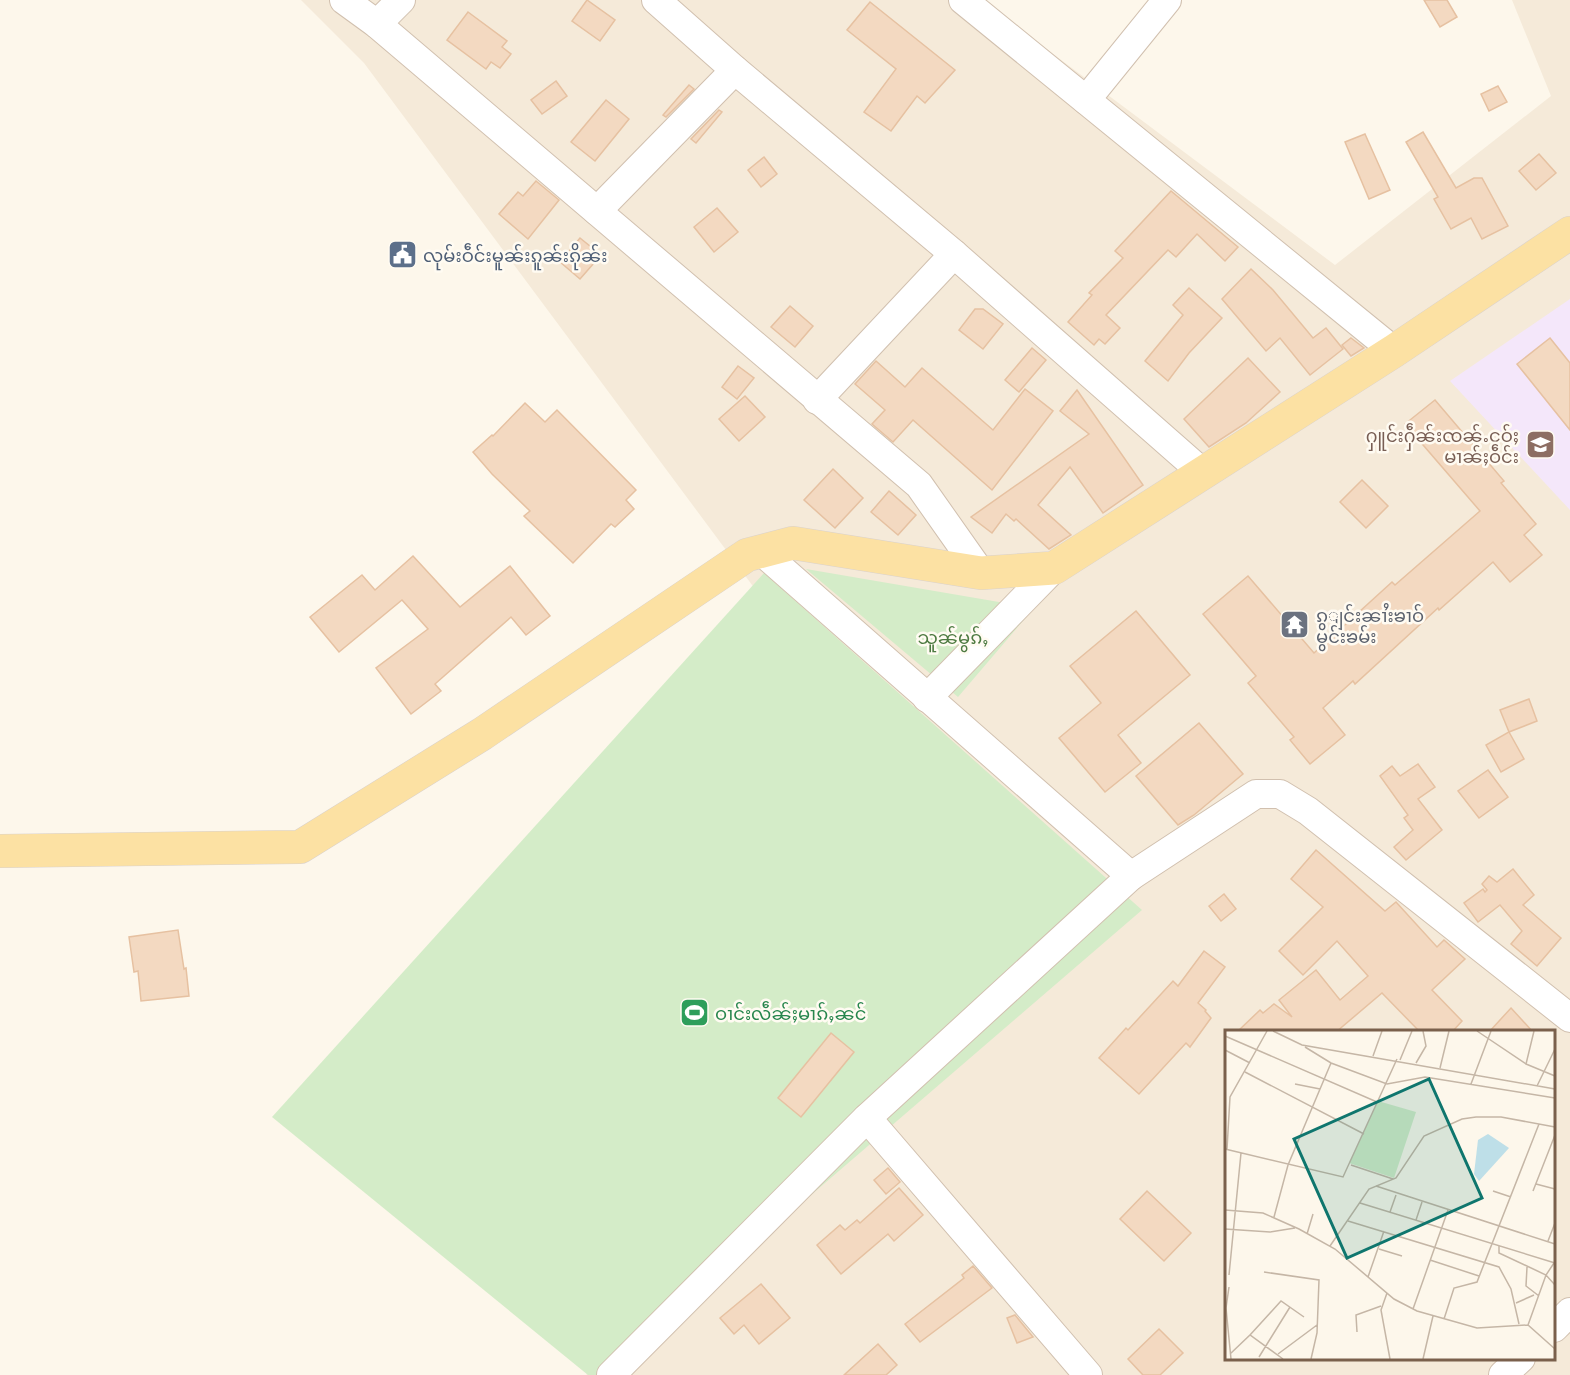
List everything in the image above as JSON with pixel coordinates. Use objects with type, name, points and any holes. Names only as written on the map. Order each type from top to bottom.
[{"type":"main road","points":[[0,851],[300,847],[482,734],[747,555],[761,551],[793,543],[981,573],[1054,568],[1394,351],[1570,233]]},
{"type":"street","points":[[344,0],[377,24],[919,485],[981,573]]},
{"type":"street","points":[[377,24],[401,0]]},
{"type":"street","points":[[656,0],[735,70],[954,254],[1203,473]]},
{"type":"street","points":[[963,0],[1394,351]]},
{"type":"street","points":[[1086,100],[1167,0]]},
{"type":"street","points":[[597,211],[735,70]]},
{"type":"street","points":[[818,399],[954,254]]},
{"type":"street","points":[[761,551],[1131,876]]},
{"type":"street","points":[[927,698],[1054,568]]},
{"type":"street","points":[[611,1375],[867,1118],[1131,876],[1256,794],[1280,794],[1308,811],[1570,1018]]},
{"type":"street","points":[[867,1118],[1088,1375]]},
{"type":"street","points":[[1555,1327],[1570,1312]]},
{"type":"street","points":[[1503,1375],[1520,1360]]},
{"type":"shaded area","points":[[301,0],[981,0],[1335,265],[1551,96],[1512,0],[1570,0],[1570,1375],[586,1375],[1117,917],[758,593],[364,63]]},
{"type":"shaded area","name":"ႁူင်းႁဵၼ်းၸၼ်ႉငဝ်ႈ မၢၼ်ႈဝဵင်း","points":[[1570,299],[1570,510],[1450,381]]},
{"type":"green space","name":"သူၼ်မွၵ်ႇ","points":[[806,569],[1034,608],[958,697]]},
{"type":"green space","name":"ဝၢင်းလဵၼ်ႈမၢၵ်ႇၼင်","points":[[764,573],[1142,910],[602,1375],[588,1375],[272,1117]]},
{"type":"building","points":[[587,0],[615,20],[600,41],[572,21]]},
{"type":"building","points":[[1424,0],[1447,0],[1457,17],[1440,27]]},
{"type":"building","points":[[870,2],[955,70],[925,103],[917,96],[891,131],[864,112],[896,69],[847,30]]},
{"type":"building","points":[[468,12],[507,41],[502,47],[511,54],[500,68],[491,62],[486,69],[447,40]]},
{"type":"building","points":[[556,81],[567,96],[542,114],[531,100]]},
{"type":"building","points":[[689,85],[694,89],[666,117],[663,115]]},
{"type":"building","points":[[1498,86],[1507,102],[1489,111],[1481,94]]},
{"type":"building","points":[[606,100],[629,119],[595,161],[571,142]]},
{"type":"building","points":[[719,110],[722,112],[696,143],[691,139]]},
{"type":"building","points":[[1423,132],[1456,188],[1474,178],[1482,178],[1508,226],[1482,239],[1471,218],[1451,229],[1434,199],[1438,197],[1406,142]]},
{"type":"building","points":[[1365,134],[1390,190],[1369,199],[1345,142]]},
{"type":"building","points":[[1539,154],[1556,173],[1536,190],[1519,171]]},
{"type":"building","points":[[764,157],[777,174],[761,187],[748,170]]},
{"type":"building","points":[[536,181],[559,200],[528,239],[499,214],[518,192],[523,196]]},
{"type":"building","points":[[1171,191],[1238,247],[1225,261],[1197,234],[1176,257],[1168,250],[1106,315],[1120,328],[1105,344],[1099,339],[1094,345],[1068,322],[1092,295],[1089,293],[1123,258],[1115,251]]},
{"type":"building","points":[[717,208],[738,232],[714,252],[694,227]]},
{"type":"building","points":[[580,238],[601,255],[580,279],[560,262]]},
{"type":"building","points":[[1251,269],[1273,290],[1313,338],[1326,328],[1343,349],[1310,375],[1280,338],[1266,351],[1222,299]]},
{"type":"building","points":[[1189,288],[1222,318],[1189,353],[1168,381],[1145,361],[1183,315],[1173,305]]},
{"type":"building","points":[[790,306],[813,326],[795,347],[771,327]]},
{"type":"building","points":[[975,309],[983,309],[1003,324],[983,349],[959,330]]},
{"type":"building","points":[[1351,338],[1364,348],[1351,356],[1342,345]]},
{"type":"building","points":[[1550,338],[1570,363],[1570,430],[1517,364]]},
{"type":"building","points":[[1032,348],[1046,360],[1019,392],[1005,380]]},
{"type":"building","points":[[1248,358],[1280,392],[1246,423],[1209,447],[1184,419]]},
{"type":"building","points":[[876,361],[905,387],[922,368],[993,430],[1025,389],[1053,411],[992,490],[913,420],[893,442],[872,424],[885,410],[855,384]]},
{"type":"building","points":[[738,366],[754,378],[737,399],[722,387]]},
{"type":"building","points":[[1077,390],[1143,485],[1103,513],[1070,467],[1038,505],[1071,535],[1049,549],[1016,519],[1014,521],[1006,514],[992,533],[971,517],[1089,434],[1060,411]]},
{"type":"building","points":[[745,396],[765,417],[739,441],[719,419]]},
{"type":"building","points":[[1435,400],[1504,481],[1501,483],[1536,524],[1524,535],[1542,555],[1510,582],[1493,562],[1439,610],[1438,608],[1355,684],[1353,681],[1323,708],[1345,735],[1310,764],[1290,740],[1294,737],[1248,683],[1256,676],[1203,614],[1248,576],[1314,653],[1392,582],[1395,585],[1480,511],[1405,424]]},
{"type":"building","points":[[525,403],[545,422],[557,410],[636,490],[626,500],[634,509],[615,527],[611,524],[573,563],[524,516],[530,511],[473,452],[493,436]]},
{"type":"building","points":[[833,469],[863,498],[835,528],[804,500]]},
{"type":"building","points":[[1362,480],[1388,506],[1366,528],[1340,502]]},
{"type":"building","points":[[889,491],[916,515],[898,535],[871,512]]},
{"type":"building","points":[[413,556],[460,607],[510,566],[550,616],[526,635],[511,617],[435,684],[441,691],[411,714],[376,668],[428,629],[402,600],[339,652],[310,617],[362,575],[375,590]]},
{"type":"building","points":[[1136,611],[1190,675],[1118,735],[1141,763],[1105,792],[1059,738],[1101,703],[1070,666]]},
{"type":"building","points":[[1529,699],[1537,721],[1509,732],[1500,710]]},
{"type":"building","points":[[1199,723],[1243,774],[1194,815],[1178,825],[1136,776]]},
{"type":"building","points":[[1509,732],[1524,759],[1501,772],[1486,745]]},
{"type":"building","points":[[1418,764],[1435,787],[1418,799],[1442,830],[1406,860],[1394,847],[1413,830],[1404,818],[1408,815],[1380,776],[1392,766],[1400,776]]},
{"type":"building","points":[[1488,770],[1508,797],[1479,818],[1458,791]]},
{"type":"building","points":[[1316,850],[1385,911],[1396,902],[1437,947],[1444,940],[1465,959],[1432,990],[1462,1021],[1454,1030],[1418,1030],[1382,993],[1338,1030],[1239,1030],[1260,1010],[1263,1013],[1274,1004],[1292,1017],[1279,1000],[1316,970],[1340,1000],[1368,976],[1337,941],[1303,975],[1279,951],[1323,907],[1291,879]]},
{"type":"building","points":[[1513,869],[1534,895],[1523,905],[1561,938],[1537,966],[1511,944],[1522,931],[1500,905],[1478,922],[1464,903],[1483,889],[1485,892],[1487,890],[1482,884],[1489,876],[1497,882]]},
{"type":"building","points":[[1224,894],[1236,909],[1221,921],[1209,906]]},
{"type":"building","points":[[178,930],[189,996],[141,1001],[138,971],[134,972],[129,937]]},
{"type":"building","points":[[1204,951],[1225,967],[1198,1003],[1211,1018],[1190,1047],[1186,1043],[1139,1094],[1099,1058],[1173,981],[1178,986]]},
{"type":"building","points":[[1511,1008],[1531,1030],[1491,1030]]},
{"type":"building","points":[[831,1033],[854,1052],[801,1117],[778,1098]]},
{"type":"building","points":[[888,1168],[900,1182],[886,1194],[874,1180]]},
{"type":"building","points":[[899,1188],[923,1215],[894,1241],[888,1234],[841,1274],[817,1245],[840,1225],[845,1230],[857,1220],[860,1223]]},
{"type":"building","points":[[1147,1191],[1191,1233],[1164,1261],[1120,1219]]},
{"type":"building","points":[[973,1266],[992,1288],[920,1342],[905,1324],[964,1278],[962,1275]]},
{"type":"building","points":[[761,1284],[790,1318],[759,1344],[744,1325],[734,1334],[720,1318]]},
{"type":"building","points":[[1015,1315],[1033,1337],[1017,1343],[1007,1318]]},
{"type":"building","points":[[1159,1329],[1183,1353],[1160,1375],[1143,1375],[1128,1359]]},
{"type":"building","points":[[878,1344],[897,1365],[886,1375],[844,1375]]},
{"type":"place","name":"လုမ်းဝဵင်းမူၼ်းၵူၼ်းၵိုၼ်း","points":[[402,255]]},
{"type":"place","name":"ႁူင်းႁဵၼ်းၸၼ်ႉငဝ်ႈ မၢၼ်ႈဝဵင်း","points":[[1540,445]]},
{"type":"place","name":"ၵွျင်းၼၢႆးၶၢဝ် မွင်းၶမ်း","points":[[1295,625]]},
{"type":"place","name":"ဝၢင်းလဵၼ်ႈမၢၵ်ႇၼင်","points":[[694,1013]]}]
